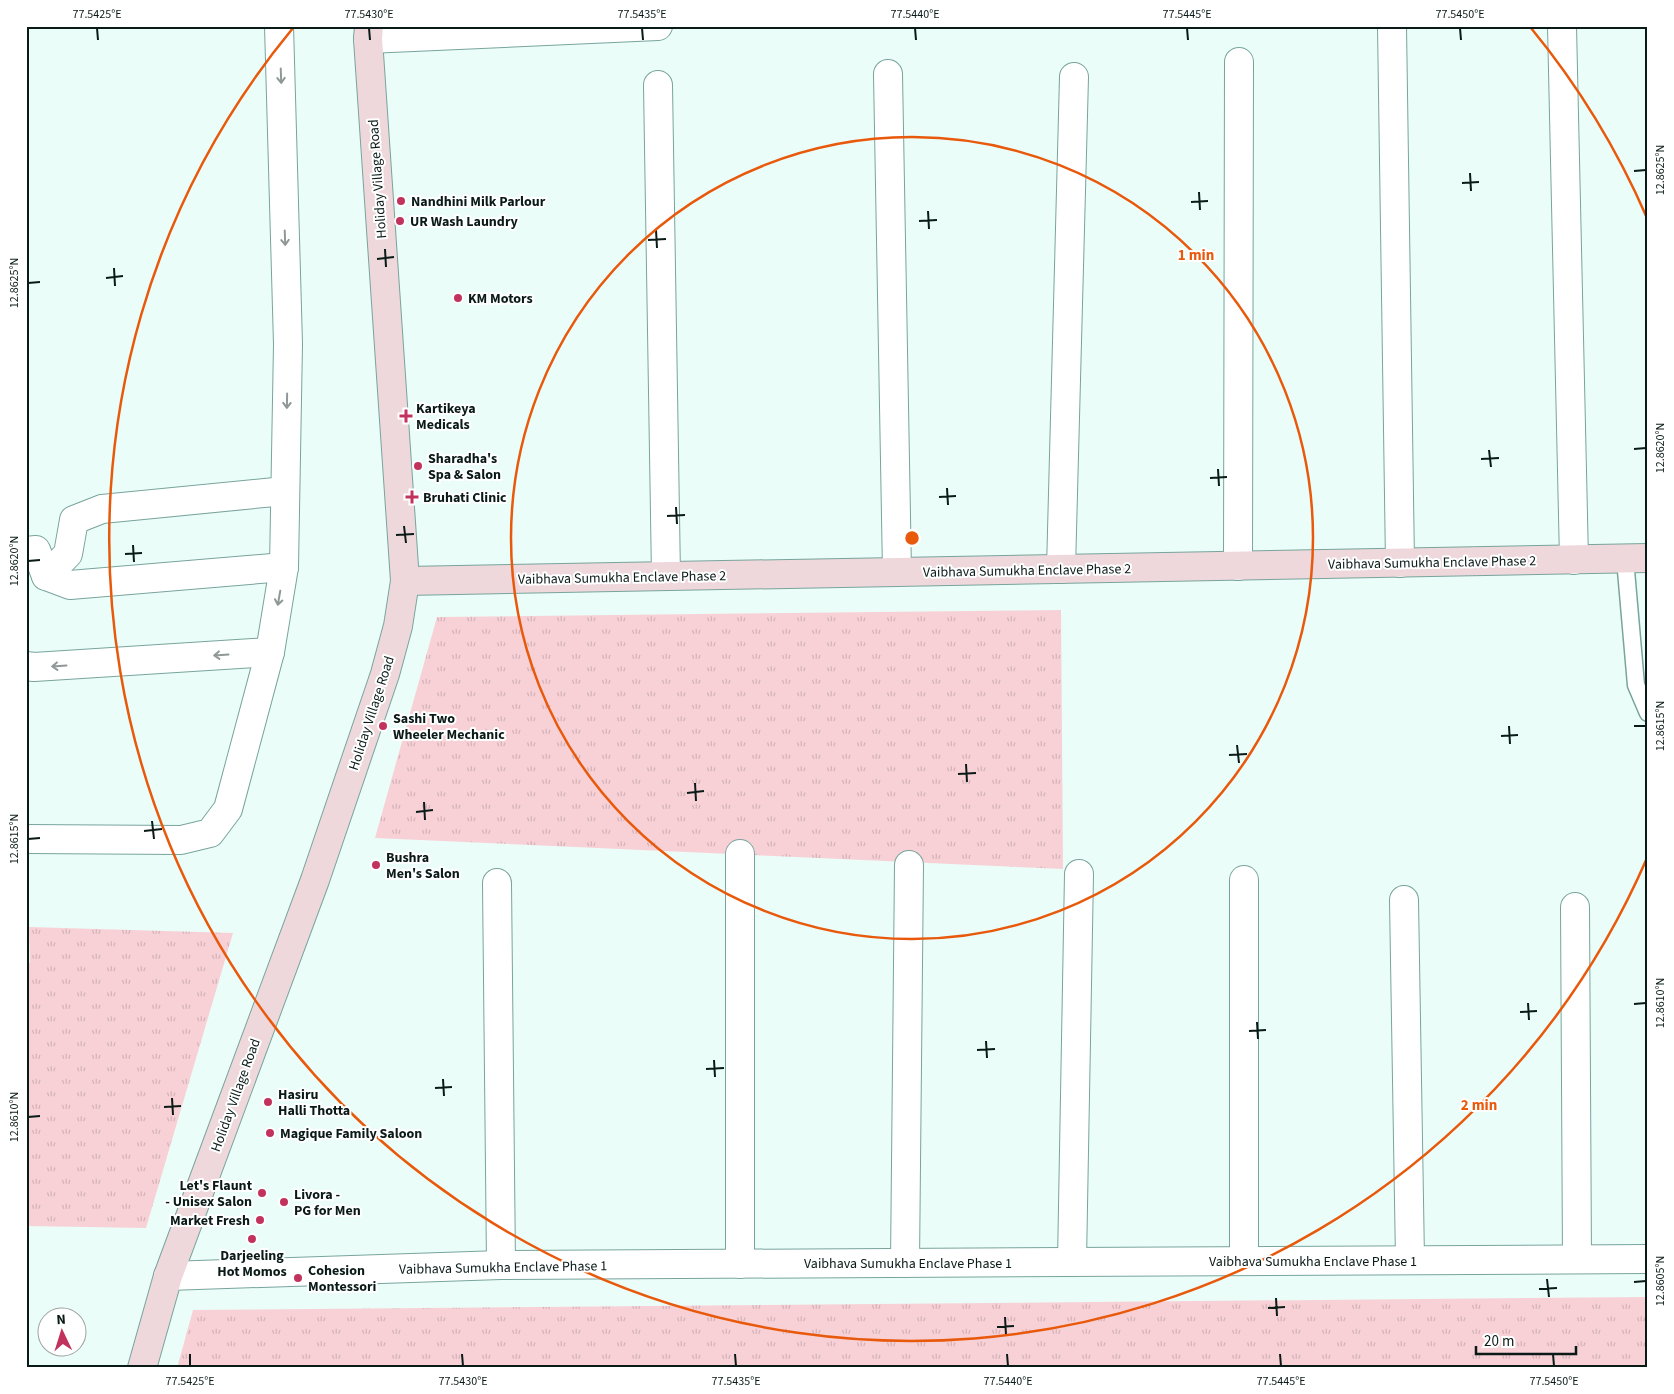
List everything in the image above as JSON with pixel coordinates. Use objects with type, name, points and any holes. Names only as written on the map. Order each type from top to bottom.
[{"type":"street","points":[[26,839],[181,840],[210,833],[228,809],[270,652],[284,568],[288,344],[279,26]]},
{"type":"street","points":[[368,33],[658,26]]},
{"type":"street","points":[[1392,26],[1400,563]]},
{"type":"street","points":[[1562,26],[1574,560]]},
{"type":"street","name":"Holiday Village Road","points":[[142,1368],[168,1276],[315,880],[385,674],[398,626],[406,581],[368,33]]},
{"type":"street","points":[[1238,566],[1239,62]]},
{"type":"street","points":[[888,74],[897,572]]},
{"type":"street","points":[[1061,569],[1074,77]]},
{"type":"street","points":[[658,84],[666,576]]},
{"type":"street","points":[[46,576],[68,554],[74,520],[102,509],[285,491]]},
{"type":"street","points":[[26,551],[36,550],[46,576],[70,585],[284,568]]},
{"type":"street","name":"Vaibhava Sumukha Enclave Phase 2","points":[[406,581],[1636,558]]},
{"type":"street","points":[[26,666],[270,652]]},
{"type":"street","points":[[740,854],[740,1264]]},
{"type":"street","points":[[905,1263],[909,865]]},
{"type":"street","points":[[1072,1262],[1079,874]]},
{"type":"street","points":[[1244,880],[1244,1261]]},
{"type":"street","points":[[497,883],[501,1265]]},
{"type":"street","points":[[1404,900],[1410,1260]]},
{"type":"street","points":[[1575,907],[1576,1259]]},
{"type":"street","name":"Vaibhava Sumukha Enclave Phase 1","points":[[168,1276],[501,1265],[1648,1259]]},
{"type":"lane","points":[[1636,558],[1627,599],[1636,685],[1648,713]]},
{"type":"green space","points":[[1061,610],[1063,869],[375,838],[437,617]]},
{"type":"green space","points":[[29,927],[233,933],[146,1228],[26,1226],[26,963],[30,963]]},
{"type":"green space","points":[[1648,1297],[1648,1368],[177,1368],[193,1310]]},
{"type":"place","name":"Nandhini Milk Parlour","points":[[401,201]]},
{"type":"place","name":"UR Wash Laundry","points":[[400,221]]},
{"type":"place","name":"KM Motors","points":[[458,298]]},
{"type":"place","name":"Kartikeya Medicals","points":[[406,416]]},
{"type":"place","name":"Sharadha's Spa & Salon","points":[[418,466]]},
{"type":"place","name":"Bruhati Clinic","points":[[412,497]]},
{"type":"place","name":"Sashi Two Wheeler Mechanic","points":[[383,726]]},
{"type":"place","name":"Bushra Men's Salon","points":[[376,865]]},
{"type":"place","name":"Hasiru Halli Thotta","points":[[268,1102]]},
{"type":"place","name":"Magique Family Saloon","points":[[270,1133]]},
{"type":"place","name":"Let's Flaunt - Unisex Salon","points":[[262,1193]]},
{"type":"place","name":"Livora - PG for Men","points":[[284,1202]]},
{"type":"place","name":"Market Fresh","points":[[260,1220]]},
{"type":"place","name":"Darjeeling Hot Momos","points":[[252,1239]]},
{"type":"place","name":"Cohesion Montessori","points":[[298,1278]]}]
